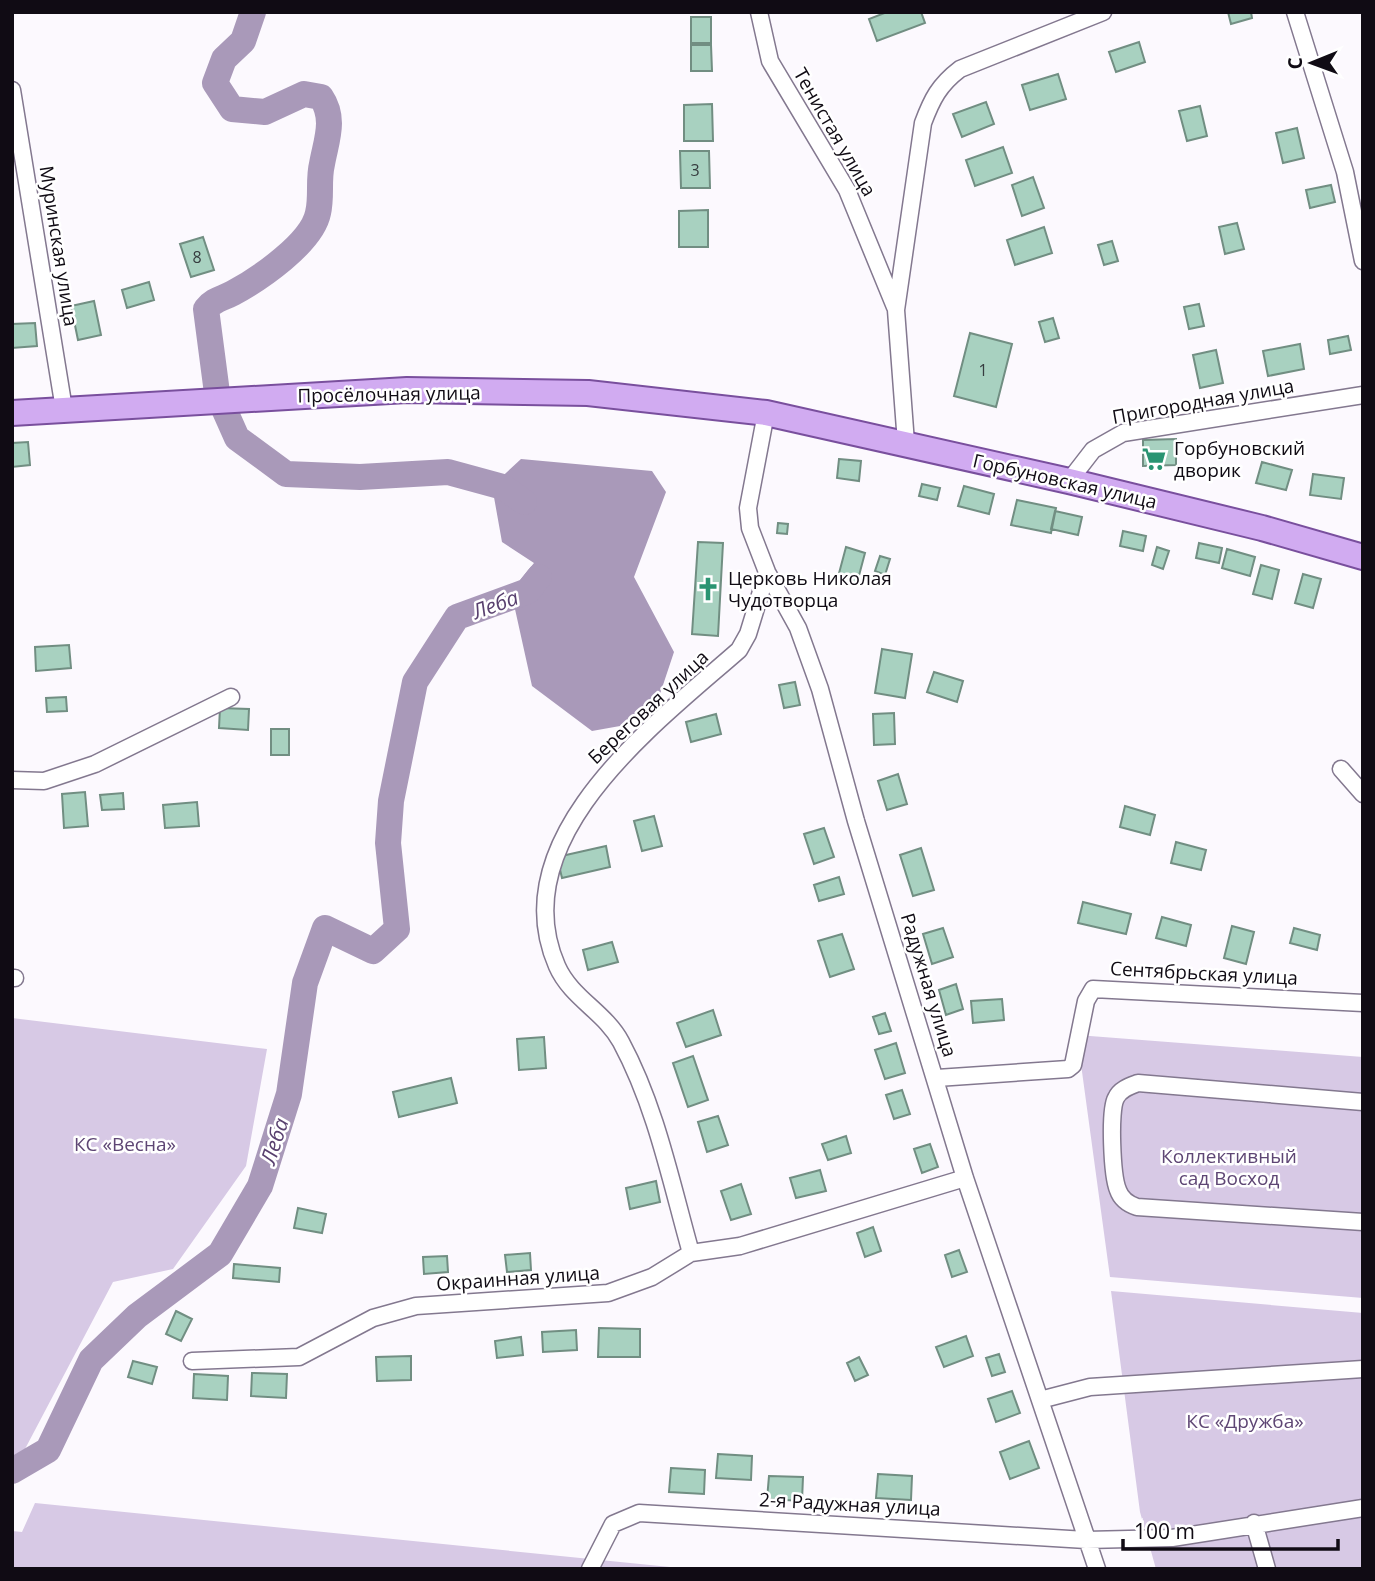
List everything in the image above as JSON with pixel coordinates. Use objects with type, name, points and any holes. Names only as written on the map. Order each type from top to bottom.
[{"type":"main road","name":"Просёлочная улица","points":[[12,413],[407,390],[588,393],[766,413]]},
{"type":"main road","name":"Горбуновская улица","points":[[766,413],[1069,481],[1262,528],[1363,557]]},
{"type":"street","name":"Тенистая улица","points":[[759,12],[770,61],[847,190],[896,310]]},
{"type":"street","points":[[906,443],[896,310],[923,123],[932,96],[945,80],[960,69],[1103,12]]},
{"type":"street","points":[[1295,12],[1345,172],[1363,261]]},
{"type":"street","name":"Муринская улица","points":[[12,90],[64,409]]},
{"type":"street","name":"Пригородная улица","points":[[1069,481],[1093,450],[1123,433],[1363,395]]},
{"type":"street","name":"Радужная улица","points":[[766,413],[748,508],[750,528],[767,572],[798,628],[820,689],[856,821],[937,1078],[965,1178],[1097,1569]]},
{"type":"street","name":"Береговая улица","points":[[691,1253],[647,1098],[635,1071],[620,1039],[605,1020],[568,988],[550,948],[546,909],[548,880],[558,849],[591,792],[607,772],[739,650],[748,634],[767,572]]},
{"type":"street","points":[[12,780],[44,781],[94,765],[231,697]]},
{"type":"street","points":[[1341,769],[1363,794]]},
{"type":"street","name":"Сентябрьская улица","points":[[937,1078],[1068,1069],[1073,1065],[1086,1001],[1093,989],[1363,1003]]},
{"type":"street","points":[[1363,1102],[1138,1083],[1125,1088],[1116,1098],[1113,1111],[1115,1180],[1118,1193],[1127,1203],[1137,1207],[1363,1223]]},
{"type":"street","name":"Окраинная улица","points":[[192,1362],[299,1357],[349,1329],[406,1308],[608,1293],[652,1277],[691,1253],[740,1246],[965,1178]]},
{"type":"street","points":[[1040,1400],[1090,1387],[1363,1369]]},
{"type":"street","name":"2-я Радужная улица","points":[[590,1569],[613,1524],[639,1513],[1086,1540],[1172,1538],[1363,1508]]},
{"type":"street","points":[[1254,1523],[1267,1569]]},
{"type":"green space","name":"КС «Весна»","points":[[12,1018],[267,1049],[246,1166],[173,1269],[113,1282],[25,1449],[12,1456]]},
{"type":"green space","name":"Коллективный сад Восход","points":[[1077,1035],[1363,1057],[1363,1298],[1110,1277]]},
{"type":"green space","name":"КС «Дружба»","points":[[1111,1291],[1363,1313],[1363,1569],[1156,1569],[1140,1512]]},
{"type":"green space","points":[[35,1503],[690,1569],[12,1569],[12,1531],[22,1532]]},
{"type":"shaded area","points":[[521,459],[652,471],[666,492],[634,577],[674,652],[660,694],[620,726],[592,731],[532,686],[511,591],[534,563],[502,542],[492,486]]},
{"type":"building","points":[[887,12],[921,12],[925,23],[877,41],[869,19]]},
{"type":"building","points":[[1228,12],[1251,12],[1252,18],[1231,24]]},
{"type":"building","points":[[691,17],[711,17],[711,43],[691,43]]},
{"type":"building","points":[[1139,42],[1145,62],[1116,72],[1109,52]]},
{"type":"building","points":[[691,45],[711,45],[712,71],[691,71]]},
{"type":"building","points":[[1058,74],[1066,99],[1030,110],[1022,85]]},
{"type":"building","points":[[986,102],[994,124],[962,137],[953,114]]},
{"type":"building","points":[[712,104],[713,141],[684,141],[684,105]]},
{"type":"building","points":[[1200,106],[1207,136],[1187,141],[1179,111]]},
{"type":"building","points":[[1297,128],[1304,158],[1283,163],[1276,133]]},
{"type":"building","points":[[1003,147],[1012,173],[975,186],[966,160]]},
{"type":"building","points":[[680,151],[709,151],[710,188],[681,188]]},
{"type":"building","points":[[1033,177],[1044,208],[1022,216],[1012,185]]},
{"type":"building","points":[[1331,185],[1335,202],[1310,208],[1306,190]]},
{"type":"building","points":[[708,210],[708,247],[679,247],[679,211]]},
{"type":"building","points":[[1237,223],[1244,249],[1225,254],[1219,227]]},
{"type":"building","points":[[1044,227],[1052,253],[1015,265],[1007,240]]},
{"type":"building","points":[[203,237],[214,270],[191,277],[180,244]]},
{"type":"building","points":[[1112,241],[1118,261],[1104,265],[1098,245]]},
{"type":"building","points":[[149,282],[154,300],[127,308],[122,290]]},
{"type":"building","points":[[94,301],[101,335],[78,340],[71,306]]},
{"type":"building","points":[[1199,304],[1204,326],[1189,329],[1184,307]]},
{"type":"building","points":[[1053,318],[1059,338],[1045,342],[1039,322]]},
{"type":"building","points":[[35,323],[37,346],[12,348],[12,324]]},
{"type":"building","points":[[970,333],[1012,344],[996,407],[954,396]]},
{"type":"building","points":[[1348,336],[1351,350],[1330,354],[1328,340]]},
{"type":"building","points":[[1300,344],[1304,369],[1268,376],[1263,351]]},
{"type":"building","points":[[1216,350],[1223,383],[1200,388],[1193,355]]},
{"type":"building","points":[[1176,439],[1176,465],[1143,466],[1143,440]]},
{"type":"building","points":[[28,442],[30,465],[12,467],[12,443]]},
{"type":"building","points":[[839,459],[861,461],[859,481],[837,478]]},
{"type":"building","points":[[1262,462],[1292,470],[1286,490],[1256,483]]},
{"type":"building","points":[[1313,474],[1344,478],[1341,499],[1310,495]]},
{"type":"building","points":[[922,484],[940,488],[937,500],[919,496]]},
{"type":"building","points":[[964,486],[994,494],[989,514],[958,506]]},
{"type":"building","points":[[1017,500],[1056,508],[1051,533],[1011,525]]},
{"type":"building","points":[[1055,511],[1082,517],[1078,535],[1051,529]]},
{"type":"building","points":[[778,523],[788,524],[787,534],[777,533]]},
{"type":"building","points":[[1123,531],[1146,536],[1143,551],[1120,546]]},
{"type":"building","name":"Церковь Николая Чудотворца","points":[[698,542],[723,543],[718,636],[692,634]]},
{"type":"building","points":[[1199,543],[1222,548],[1219,563],[1196,558]]},
{"type":"building","points":[[846,547],[865,553],[857,583],[838,577]]},
{"type":"building","points":[[1157,547],[1169,551],[1163,569],[1152,565]]},
{"type":"building","points":[[1227,549],[1255,557],[1250,576],[1222,568]]},
{"type":"building","points":[[880,556],[890,559],[885,575],[875,571]]},
{"type":"building","points":[[1261,565],[1279,570],[1272,599],[1253,594]]},
{"type":"building","points":[[1303,574],[1321,579],[1313,608],[1295,603]]},
{"type":"building","points":[[69,645],[71,668],[36,671],[35,647]]},
{"type":"building","points":[[882,649],[912,654],[905,698],[875,693]]},
{"type":"building","points":[[934,672],[963,681],[957,702],[927,692]]},
{"type":"building","points":[[795,682],[800,705],[784,708],[779,685]]},
{"type":"building","points":[[66,697],[67,711],[47,712],[46,698]]},
{"type":"building","points":[[220,708],[249,709],[248,730],[219,728]]},
{"type":"building","points":[[894,713],[895,744],[874,745],[873,714]]},
{"type":"building","points":[[716,714],[721,734],[691,742],[686,722]]},
{"type":"building","points":[[271,729],[289,729],[289,755],[271,755]]},
{"type":"building","points":[[898,774],[907,804],[887,810],[878,781]]},
{"type":"building","points":[[85,792],[88,826],[64,828],[62,794]]},
{"type":"building","points":[[123,793],[124,809],[102,810],[100,795]]},
{"type":"building","points":[[197,802],[199,826],[165,828],[163,805]]},
{"type":"building","points":[[1125,806],[1155,815],[1150,835],[1120,827]]},
{"type":"building","points":[[654,816],[662,846],[642,851],[634,821]]},
{"type":"building","points":[[824,828],[834,857],[814,864],[804,834]]},
{"type":"building","points":[[1176,842],[1206,850],[1201,870],[1171,863]]},
{"type":"building","points":[[606,846],[610,867],[562,878],[557,857]]},
{"type":"building","points":[[921,848],[934,890],[913,896],[900,855]]},
{"type":"building","points":[[839,877],[844,894],[819,901],[814,885]]},
{"type":"building","points":[[1083,902],[1131,914],[1126,934],[1078,923]]},
{"type":"building","points":[[1162,917],[1191,925],[1186,946],[1156,938]]},
{"type":"building","points":[[1232,926],[1254,932],[1246,964],[1224,958]]},
{"type":"building","points":[[943,928],[953,957],[932,964],[923,934]]},
{"type":"building","points":[[1294,928],[1320,935],[1317,950],[1290,943]]},
{"type":"building","points":[[842,934],[854,969],[830,977],[818,941]]},
{"type":"building","points":[[612,942],[618,962],[588,970],[583,950]]},
{"type":"building","points":[[956,984],[963,1009],[946,1015],[939,990]]},
{"type":"building","points":[[1002,999],[1004,1020],[973,1023],[971,1001]]},
{"type":"building","points":[[713,1010],[721,1035],[686,1047],[677,1023]]},
{"type":"building","points":[[885,1013],[891,1031],[879,1034],[873,1017]]},
{"type":"building","points":[[544,1037],[546,1068],[519,1070],[517,1039]]},
{"type":"building","points":[[896,1043],[905,1073],[885,1079],[875,1050]]},
{"type":"building","points":[[693,1056],[708,1100],[688,1107],[673,1063]]},
{"type":"building","points":[[451,1078],[457,1103],[399,1117],[393,1092]]},
{"type":"building","points":[[902,1090],[910,1114],[894,1119],[886,1095]]},
{"type":"building","points":[[718,1116],[728,1145],[707,1152],[698,1122]]},
{"type":"building","points":[[846,1136],[851,1153],[828,1160],[822,1144]]},
{"type":"building","points":[[930,1144],[938,1167],[922,1173],[914,1149]]},
{"type":"building","points":[[820,1170],[826,1191],[796,1198],[790,1178]]},
{"type":"building","points":[[656,1181],[660,1202],[630,1209],[626,1188]]},
{"type":"building","points":[[741,1184],[751,1214],[731,1220],[721,1191]]},
{"type":"building","points":[[298,1208],[326,1214],[322,1233],[294,1228]]},
{"type":"building","points":[[873,1227],[881,1251],[865,1257],[857,1233]]},
{"type":"building","points":[[959,1250],[967,1272],[952,1277],[945,1255]]},
{"type":"building","points":[[530,1253],[531,1270],[507,1272],[505,1255]]},
{"type":"building","points":[[447,1256],[448,1272],[424,1274],[423,1257]]},
{"type":"building","points":[[234,1264],[280,1268],[279,1282],[233,1278]]},
{"type":"building","points":[[176,1311],[192,1319],[181,1341],[166,1334]]},
{"type":"building","points":[[599,1328],[640,1329],[640,1357],[598,1357]]},
{"type":"building","points":[[576,1330],[577,1350],[543,1352],[542,1332]]},
{"type":"building","points":[[966,1336],[973,1356],[944,1367],[936,1347]]},
{"type":"building","points":[[521,1337],[523,1355],[497,1358],[495,1341]]},
{"type":"building","points":[[999,1354],[1005,1372],[992,1376],[986,1358]]},
{"type":"building","points":[[411,1356],[411,1380],[377,1381],[376,1357]]},
{"type":"building","points":[[859,1357],[868,1375],[855,1381],[847,1363]]},
{"type":"building","points":[[133,1361],[157,1367],[152,1384],[128,1377]]},
{"type":"building","points":[[252,1373],[287,1374],[286,1398],[251,1396]]},
{"type":"building","points":[[194,1374],[228,1376],[227,1400],[193,1398]]},
{"type":"building","points":[[1012,1391],[1020,1413],[996,1422],[988,1399]]},
{"type":"building","points":[[1029,1441],[1039,1468],[1010,1479],[1000,1452]]},
{"type":"building","points":[[718,1454],[752,1456],[751,1480],[716,1478]]},
{"type":"building","points":[[671,1468],[705,1470],[704,1494],[669,1492]]},
{"type":"building","points":[[878,1474],[912,1476],[911,1500],[876,1498]]},
{"type":"building","points":[[769,1476],[803,1477],[802,1501],[767,1499]]},
{"type":"waterway","name":"Леба","points":[[253,12],[243,41],[224,59],[215,83],[232,109],[265,112],[304,94],[321,97],[326,105],[329,122],[321,170],[319,207],[314,224],[283,259],[244,287],[215,301],[206,309],[217,393],[237,438],[286,474],[360,477],[448,472],[503,487],[524,502]]},
{"type":"waterway","name":"Леба","points":[[12,1471],[48,1450],[91,1360],[137,1316],[220,1254],[260,1186],[289,1094],[305,983],[325,928],[373,951],[397,929],[388,843],[391,801],[415,682],[457,617],[528,591],[539,577]]},
{"type":"place","name":"Горбуновский дворик","points":[[1154,459]]},
{"type":"place","name":"Церковь Николая Чудотворца","points":[[708,589]]}]
